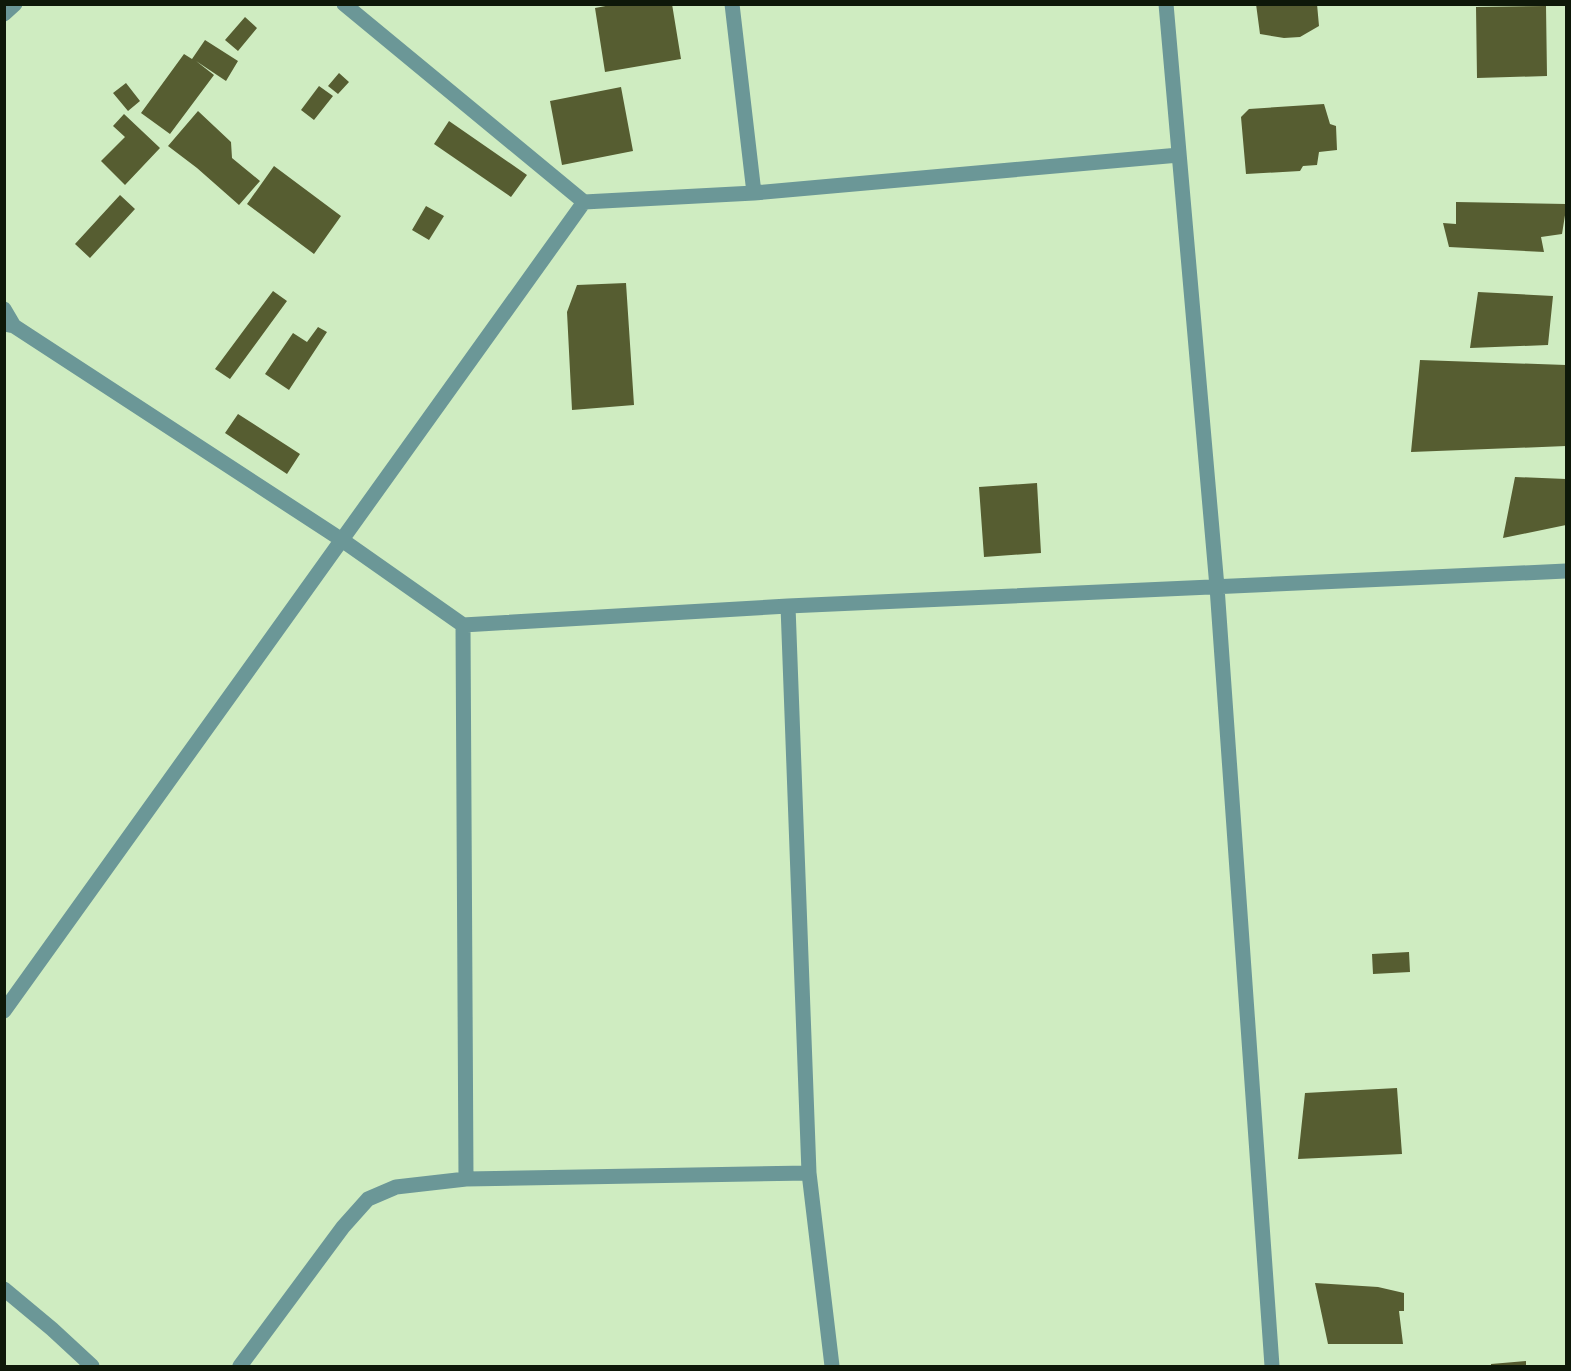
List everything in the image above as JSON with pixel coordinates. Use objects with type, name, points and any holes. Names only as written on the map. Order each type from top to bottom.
[{"type":"street","points":[[4,14],[15,4]]},
{"type":"street","points":[[344,4],[584,202],[754,193],[1179,155]]},
{"type":"street","points":[[732,4],[754,193]]},
{"type":"street","points":[[1166,4],[1217,587],[1272,1366]]},
{"type":"street","points":[[4,1011],[584,202]]},
{"type":"street","points":[[4,309],[9,325],[342,540],[463,625],[788,606],[1566,571]]},
{"type":"street","points":[[788,606],[809,1173],[832,1366]]},
{"type":"street","points":[[463,625],[466,1179]]},
{"type":"street","points":[[240,1366],[343,1227],[368,1199],[396,1187],[466,1179],[809,1173]]},
{"type":"street","points":[[4,1289],[92,1366]]},
{"type":"building","points":[[616,4],[672,4],[681,59],[605,72],[595,8]]},
{"type":"building","points":[[1256,4],[1317,4],[1319,26],[1300,37],[1284,38],[1260,34]]},
{"type":"building","points":[[1546,6],[1547,76],[1477,78],[1476,7]]},
{"type":"building","points":[[245,17],[257,28],[238,51],[225,40]]},
{"type":"building","points":[[205,40],[238,61],[226,81],[196,61],[214,75],[170,134],[141,113],[184,54],[192,59]]},
{"type":"building","points":[[339,73],[349,82],[338,94],[328,86]]},
{"type":"building","points":[[126,83],[140,101],[128,111],[113,93]]},
{"type":"building","points":[[319,86],[333,96],[314,120],[301,110]]},
{"type":"building","points":[[621,87],[633,151],[562,165],[550,101]]},
{"type":"building","points":[[1324,104],[1330,124],[1336,126],[1337,150],[1319,152],[1317,165],[1303,166],[1300,171],[1246,174],[1241,117],[1249,109]]},
{"type":"building","points":[[198,111],[231,142],[232,158],[260,181],[239,205],[168,146]]},
{"type":"building","points":[[124,114],[160,148],[125,185],[101,161],[125,137],[113,126]]},
{"type":"building","points":[[449,121],[527,175],[511,197],[434,144]]},
{"type":"building","points":[[274,166],[341,216],[314,254],[247,204]]},
{"type":"building","points":[[120,195],[135,209],[90,258],[75,244]]},
{"type":"building","points":[[1456,202],[1566,204],[1562,234],[1541,237],[1544,252],[1449,247],[1443,223],[1456,224]]},
{"type":"building","points":[[426,206],[444,216],[429,240],[412,230]]},
{"type":"building","points":[[626,283],[634,405],[572,410],[567,312],[577,285]]},
{"type":"building","points":[[273,291],[287,301],[230,379],[215,369]]},
{"type":"building","points":[[1478,292],[1553,296],[1548,345],[1470,348]]},
{"type":"building","points":[[318,327],[327,332],[289,390],[265,374],[293,333],[307,342]]},
{"type":"building","points":[[1420,360],[1566,365],[1566,446],[1411,452]]},
{"type":"building","points":[[238,414],[300,454],[287,474],[225,433]]},
{"type":"building","points":[[1515,477],[1566,479],[1566,525],[1503,538]]},
{"type":"building","points":[[1037,483],[1041,553],[984,557],[979,487]]},
{"type":"building","points":[[1409,952],[1410,972],[1373,974],[1372,954]]},
{"type":"building","points":[[1397,1088],[1402,1154],[1298,1159],[1305,1093]]},
{"type":"building","points":[[1315,1283],[1378,1287],[1404,1293],[1404,1311],[1399,1311],[1403,1344],[1328,1344]]},
{"type":"building","points":[[1526,1361],[1526,1366],[1491,1366],[1491,1364]]}]
